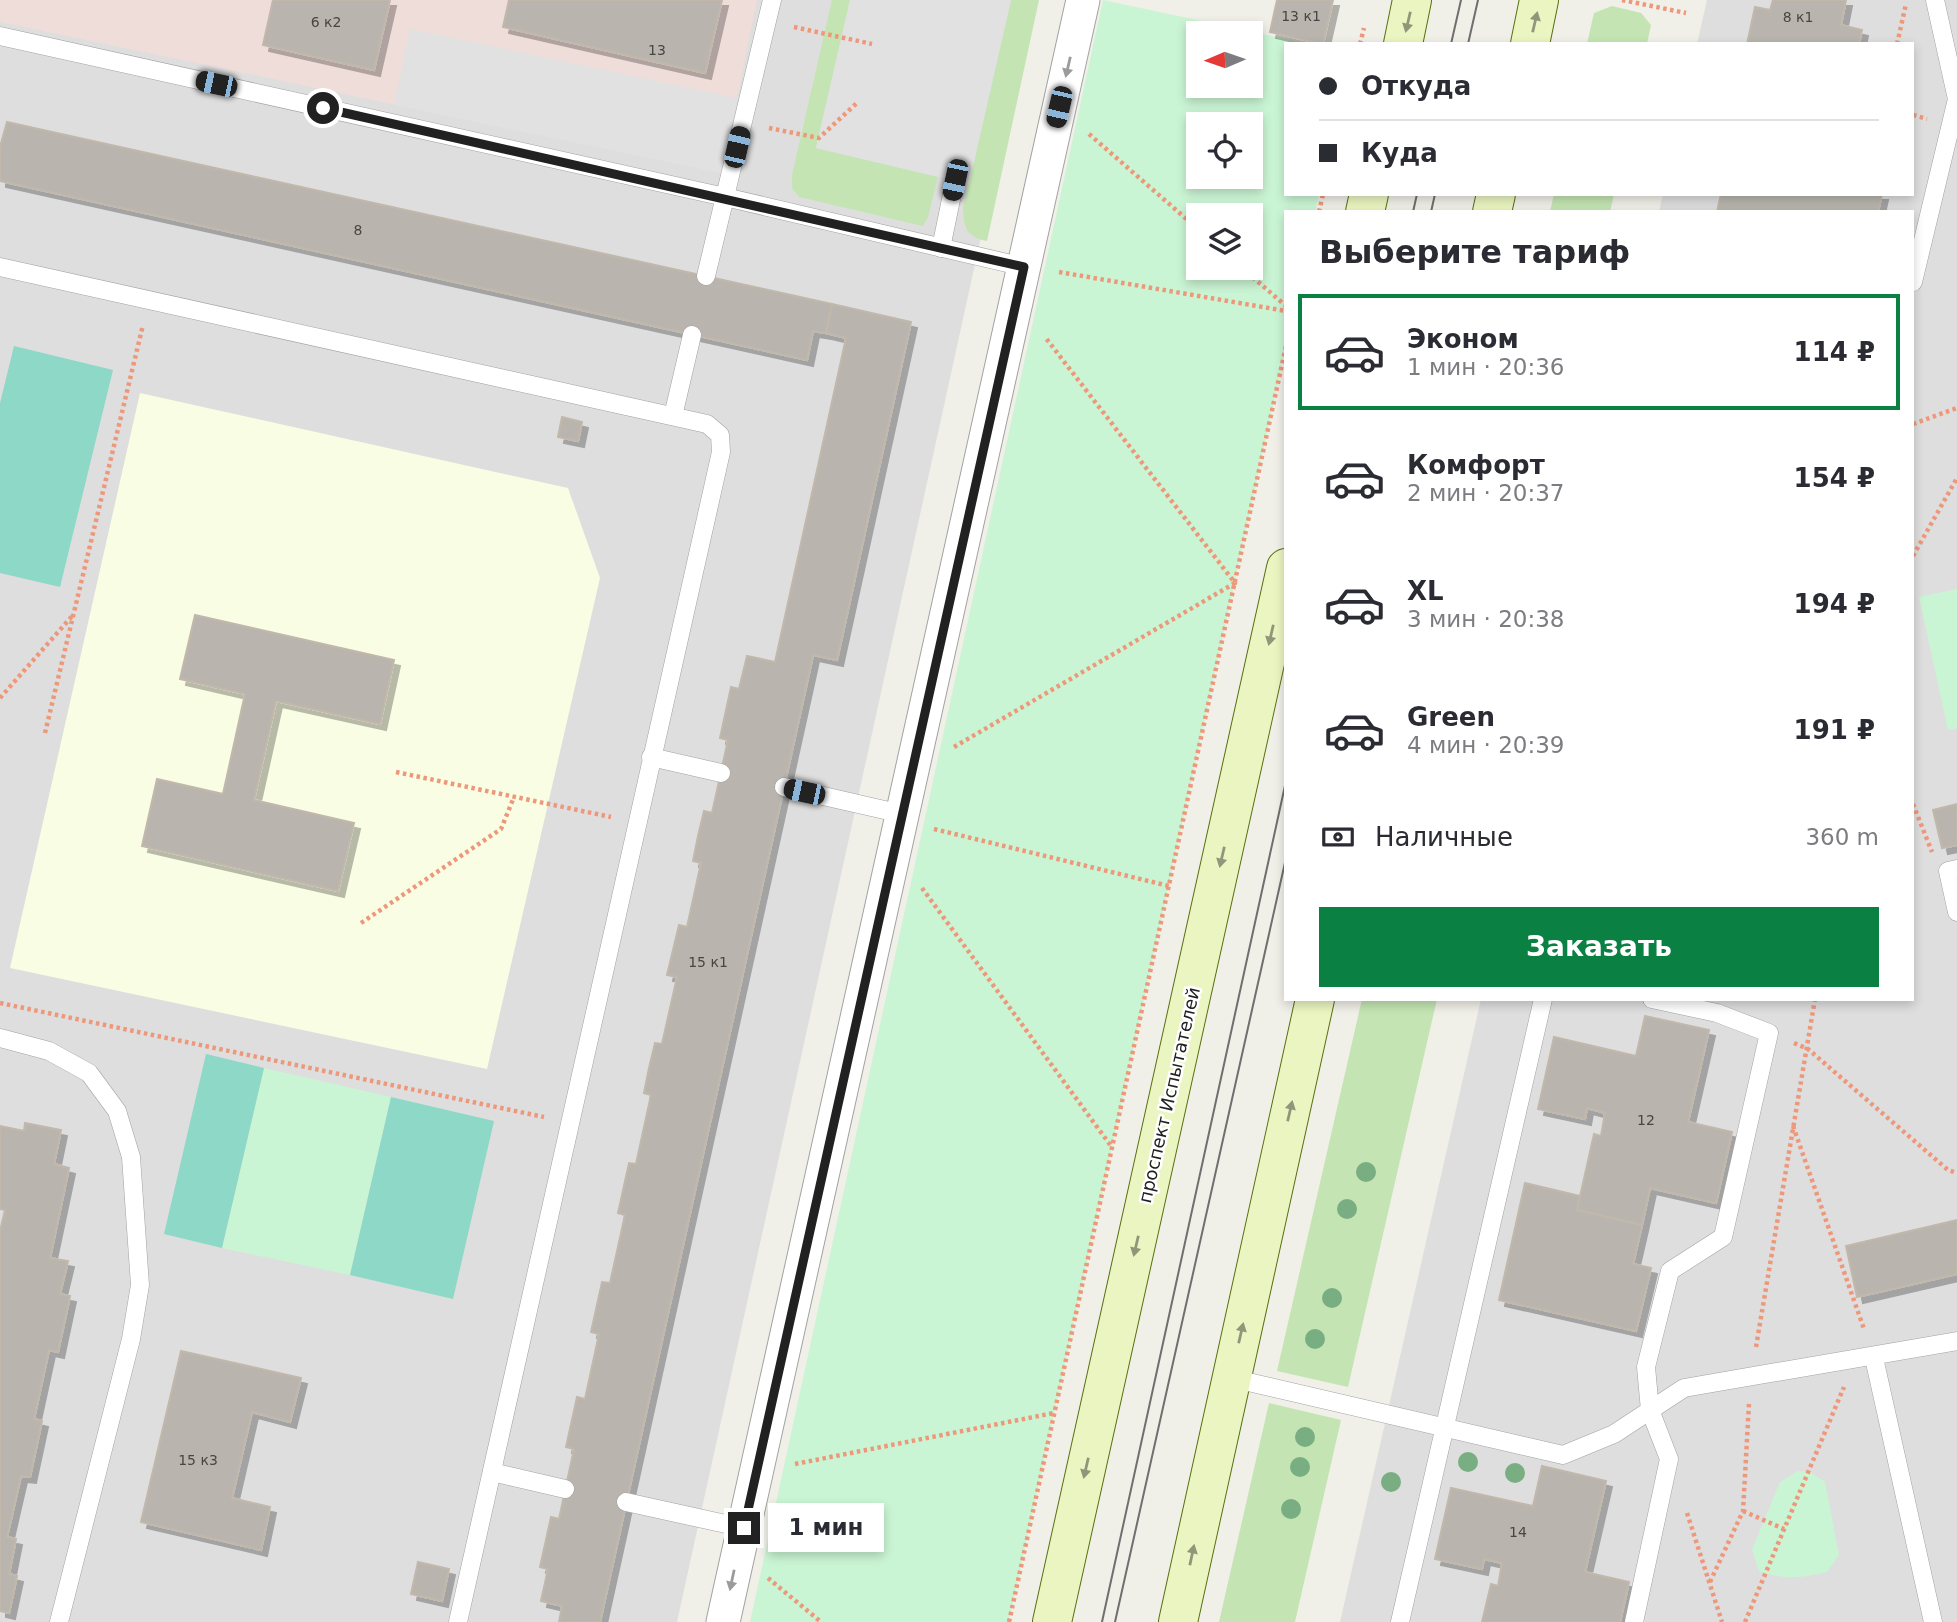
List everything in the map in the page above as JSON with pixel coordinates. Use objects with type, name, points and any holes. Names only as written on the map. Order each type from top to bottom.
[{"type":"main road","points":[[1403,42],[1412,0]]},
{"type":"main road","points":[[1530,42],[1539,0]]},
{"type":"main road","name":"проспект Испытателей","points":[[1052,1622],[1284,577]]},
{"type":"main road","points":[[1178,1622],[1315,1001]]},
{"type":"street","points":[[723,1622],[913,820],[1024,267],[1083,0]]},
{"type":"lane","points":[[706,276],[772,0]]},
{"type":"lane","points":[[1914,278],[1957,99],[1935,0]]},
{"type":"lane","points":[[0,36],[725,197],[1024,267]]},
{"type":"lane","points":[[941,248],[955,180]]},
{"type":"lane","points":[[0,267],[673,416],[707,424],[720,436],[722,452],[651,757],[458,1622]]},
{"type":"lane","points":[[673,416],[692,335]]},
{"type":"lane","points":[[651,757],[721,773]]},
{"type":"lane","points":[[784,788],[913,820]]},
{"type":"lane","points":[[1953,870],[1957,912]]},
{"type":"lane","points":[[1399,1622],[1542,1001]]},
{"type":"lane","points":[[1634,1622],[1669,1460],[1650,1410],[1646,1367],[1670,1271],[1723,1237],[1769,1033],[1719,1006],[1671,1001]]},
{"type":"lane","points":[[0,1038],[49,1051],[89,1073],[117,1111],[131,1157],[140,1285],[131,1339],[59,1622]]},
{"type":"lane","points":[[1231,1378],[1563,1455],[1614,1434],[1684,1388],[1874,1358],[1957,1341]]},
{"type":"lane","points":[[1874,1358],[1933,1622]]},
{"type":"lane","points":[[492,1472],[565,1489]]},
{"type":"lane","points":[[626,1502],[744,1528]]},
{"type":"path","points":[[1622,0],[1686,13]]},
{"type":"path","points":[[1897,42],[1907,0]]},
{"type":"path","points":[[767,21],[872,44]]},
{"type":"path","points":[[743,122],[819,138],[858,102]]},
{"type":"path","points":[[1086,132],[1186,219]]},
{"type":"path","points":[[1058,272],[1284,309]]},
{"type":"path","points":[[1255,280],[1284,307]]},
{"type":"path","points":[[45,733],[149,300]]},
{"type":"path","points":[[1041,332],[1235,583]]},
{"type":"path","points":[[1009,1622],[1284,355]]},
{"type":"path","points":[[1914,424],[1957,408]]},
{"type":"path","points":[[1914,554],[1957,478]]},
{"type":"path","points":[[950,749],[1235,583]]},
{"type":"path","points":[[0,698],[74,614]]},
{"type":"path","points":[[396,772],[637,823]]},
{"type":"path","points":[[361,923],[501,829],[514,797]]},
{"type":"path","points":[[1914,807],[1928,847],[1953,870]]},
{"type":"path","points":[[913,820],[1169,886]]},
{"type":"path","points":[[920,887],[1112,1147]]},
{"type":"path","points":[[1710,1582],[1743,1511],[1751,1379],[1815,1001]]},
{"type":"path","points":[[0,1003],[570,1122]]},
{"type":"path","points":[[1769,1033],[1808,1049],[1948,1170],[1957,1172]]},
{"type":"path","points":[[1793,1125],[1874,1358]]},
{"type":"path","points":[[1745,1622],[1855,1361]]},
{"type":"path","points":[[783,1466],[1054,1413]]},
{"type":"path","points":[[1669,1460],[1722,1622]]},
{"type":"path","points":[[1743,1511],[1784,1529]]},
{"type":"path","points":[[761,1572],[821,1622]]},
{"type":"shaded area","points":[[0,0],[1033,0],[677,1622],[0,1622]]},
{"type":"shaded area","points":[[0,0],[757,0],[722,173],[0,22]]},
{"type":"shaded area","points":[[850,0],[1011,0],[969,184],[816,148]]},
{"type":"shaded area","points":[[1707,0],[1957,0],[1957,1622],[1340,1622],[1481,1001],[1914,1001],[1914,210],[1659,210],[1663,196],[1914,196],[1914,42],[1697,42]]},
{"type":"shaded area","points":[[410,29],[737,98],[722,173],[394,105]]},
{"type":"shaded area","points":[[140,393],[568,488],[600,578],[487,1069],[10,968]]},
{"type":"green space","points":[[832,0],[850,0],[816,148],[938,177],[928,217],[923,226],[799,197],[792,188],[792,175]]},
{"type":"green space","points":[[1011,0],[1039,0],[987,241],[970,234],[964,221],[963,208]]},
{"type":"green space","points":[[1103,0],[1201,21],[1186,21],[1186,98],[1264,98],[1264,34],[1300,42],[1284,42],[1284,196],[1319,196],[1315,210],[1284,210],[1284,355],[1009,1622],[750,1622]]},
{"type":"green space","points":[[1612,6],[1641,13],[1651,25],[1647,42],[1587,42],[1594,13]]},
{"type":"green space","points":[[1554,196],[1614,196],[1610,210],[1550,210]]},
{"type":"green space","points":[[14,346],[113,370],[60,587],[0,573],[0,403]]},
{"type":"green space","points":[[1957,589],[1957,728],[1948,730],[1919,597]]},
{"type":"green space","points":[[1362,1001],[1437,1001],[1348,1387],[1277,1371]]},
{"type":"green space","points":[[206,1054],[264,1068],[222,1248],[164,1234]]},
{"type":"green space","points":[[264,1068],[391,1097],[350,1275],[222,1248]]},
{"type":"green space","points":[[391,1097],[494,1121],[453,1299],[350,1275]]},
{"type":"green space","points":[[1269,1403],[1341,1420],[1295,1622],[1219,1622]]},
{"type":"green space","points":[[1798,1471],[1810,1472],[1825,1482],[1839,1555],[1827,1572],[1793,1577],[1767,1574],[1759,1571],[1752,1550],[1780,1482]]},
{"type":"building","points":[[273,0],[390,0],[374,70],[263,45]]},
{"type":"building","points":[[509,0],[722,0],[705,73],[503,27]]},
{"type":"building","points":[[1277,0],[1333,0],[1323,42],[1270,32]]},
{"type":"building","points":[[1773,0],[1846,0],[1841,25],[1862,30],[1859,42],[1747,42],[1755,7],[1770,10]]},
{"type":"building","points":[[7,122],[832,304],[826,333],[813,331],[807,360],[0,181],[0,147]]},
{"type":"building","points":[[1721,196],[1882,196],[1878,210],[1717,210]]},
{"type":"building","points":[[832,304],[911,322],[837,660],[813,655],[600,1622],[559,1622],[562,1606],[541,1601],[548,1569],[540,1567],[551,1517],[559,1519],[574,1449],[566,1447],[577,1397],[585,1399],[599,1334],[591,1332],[602,1282],[610,1283],[625,1215],[618,1213],[629,1163],[636,1164],[651,1095],[644,1093],[649,1068],[655,1043],[662,1044],[677,977],[667,975],[679,925],[687,927],[701,863],[693,861],[698,836],[704,811],[712,813],[728,740],[720,738],[731,687],[739,689],[747,656],[775,662],[846,338],[826,333]]},
{"type":"building","points":[[562,417],[582,422],[578,441],[558,437]]},
{"type":"building","points":[[195,615],[394,660],[380,724],[276,701],[254,800],[354,823],[338,891],[142,846],[157,779],[223,794],[245,694],[180,679]]},
{"type":"building","points":[[1957,804],[1957,845],[1942,848],[1933,810]]},
{"type":"building","points":[[1645,1016],[1709,1030],[1688,1122],[1732,1132],[1716,1203],[1650,1188],[1642,1225],[1577,1210],[1594,1134],[1601,1136],[1605,1113],[1587,1108],[1585,1119],[1538,1109],[1554,1037],[1636,1056]]},
{"type":"building","points":[[25,1123],[61,1130],[54,1164],[69,1168],[50,1258],[68,1261],[60,1294],[70,1296],[58,1352],[49,1350],[34,1419],[42,1421],[30,1477],[21,1476],[7,1537],[16,1539],[9,1574],[17,1576],[9,1613],[0,1611],[0,1231],[5,1210],[0,1209],[0,1126],[24,1131]]},
{"type":"building","points":[[1525,1183],[1580,1196],[1577,1210],[1642,1225],[1633,1264],[1651,1268],[1636,1331],[1499,1300]]},
{"type":"building","points":[[1957,1220],[1957,1274],[1857,1297],[1846,1246]]},
{"type":"building","points":[[181,1351],[301,1378],[290,1422],[252,1412],[232,1498],[270,1507],[261,1550],[141,1522]]},
{"type":"building","points":[[1542,1466],[1606,1481],[1585,1572],[1629,1582],[1620,1622],[1482,1622],[1491,1584],[1498,1586],[1502,1563],[1484,1559],[1482,1569],[1435,1559],[1451,1488],[1533,1506]]},
{"type":"building","points":[[418,1562],[449,1569],[442,1601],[411,1594]]},
{"type":"tram line","points":[[1451,42],[1461,0]]},
{"type":"tram line","points":[[1468,42],[1478,0]]},
{"type":"tram line","points":[[1413,210],[1417,196]]},
{"type":"tram line","points":[[1431,210],[1435,196]]},
{"type":"tram line","points":[[1102,1622],[1284,790]]},
{"type":"tram line","points":[[1115,1622],[1284,867]]},
{"type":"route","points":[[323,108],[725,197],[1024,267],[744,1528]]}]
